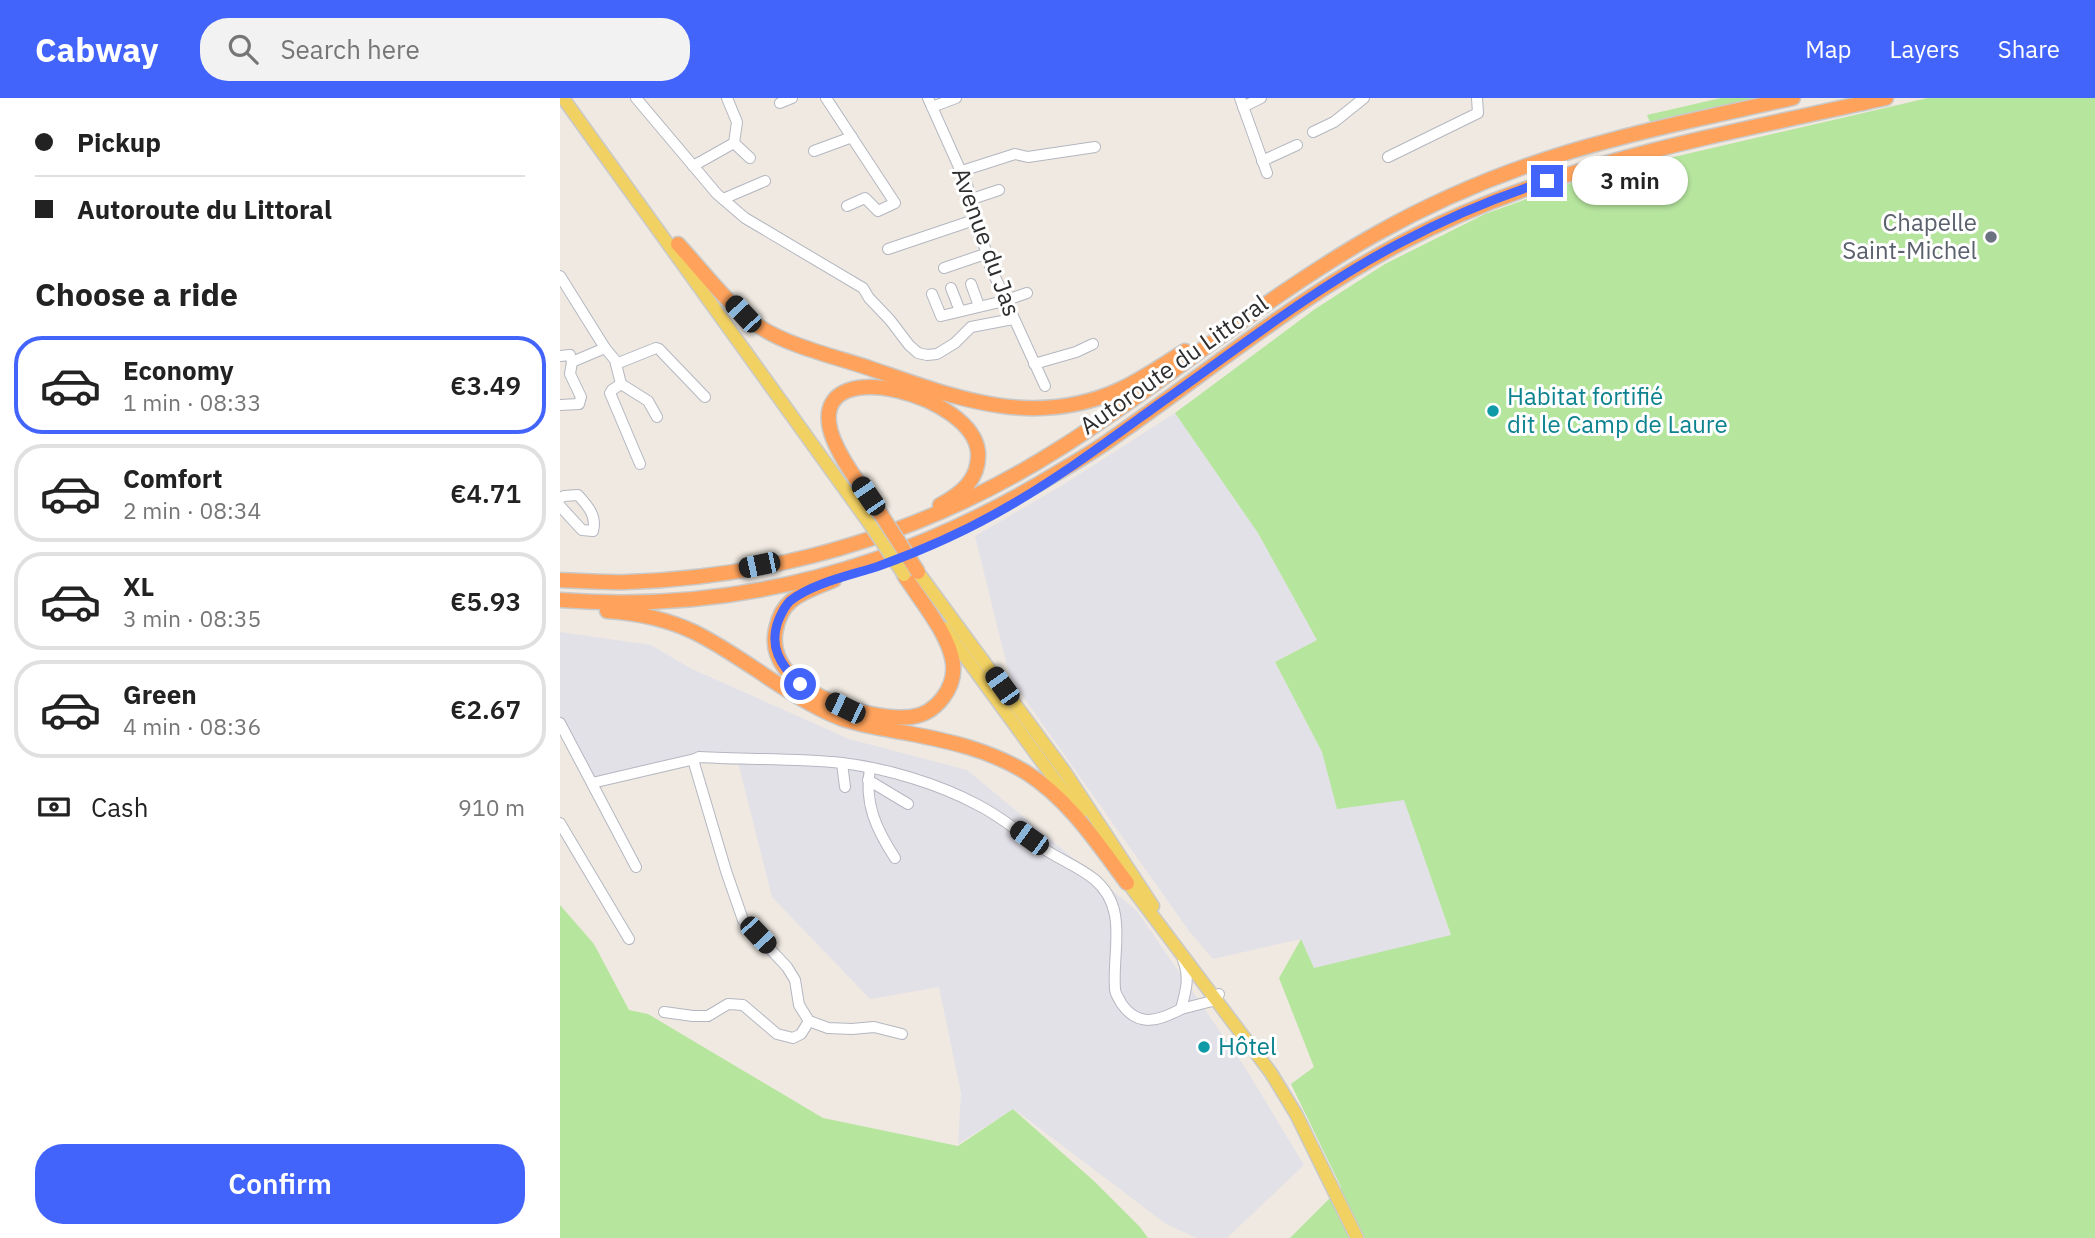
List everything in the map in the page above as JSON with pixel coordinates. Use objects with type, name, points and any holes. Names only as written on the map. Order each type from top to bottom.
[{"type":"highway","name":"Autoroute du Littoral","points":[[560,580],[624,583],[753,570],[859,544],[959,505],[1062,447],[1320,268],[1426,208],[1534,163],[1607,141],[1793,98]]},
{"type":"highway","name":"Autoroute du Littoral","points":[[560,600],[624,603],[697,598],[782,586],[844,570],[910,548],[967,523],[1104,445],[1331,284],[1400,243],[1505,194],[1614,160],[1886,98]]},
{"type":"highway","points":[[678,244],[743,314],[780,338],[943,393],[1002,407],[1039,409],[1086,401],[1127,386],[1320,268]]},
{"type":"highway","points":[[709,576],[784,560],[867,537],[927,512],[965,489],[974,475],[978,461],[977,446],[959,419],[922,399],[890,389],[860,387],[839,396],[832,404],[828,420],[841,456],[876,520],[915,575],[950,650],[953,673],[951,683],[941,701],[914,717],[895,718],[845,708],[800,684],[779,661],[774,643],[776,626],[782,611],[791,601],[807,591],[916,551],[967,528],[1045,484],[1104,445]]},
{"type":"highway","points":[[560,607],[620,612],[665,621],[694,632],[720,647],[810,705],[863,726],[972,747],[999,758],[1026,773],[1060,799],[1073,812],[1126,883]]},
{"type":"main road","points":[[563,98],[876,520]]},
{"type":"main road","points":[[573,98],[876,520]]},
{"type":"main road","points":[[915,575],[1126,883],[1212,990]]},
{"type":"main road","points":[[915,575],[1065,772],[1246,1038],[1296,1114],[1357,1238]]},
{"type":"street","points":[[636,98],[723,199],[745,218],[863,288],[908,345],[918,353],[937,354],[955,343],[971,327],[1013,318]]},
{"type":"street","points":[[727,98],[737,122],[734,143]]},
{"type":"street","points":[[780,103],[792,98]]},
{"type":"street","points":[[826,98],[895,203],[878,211],[865,198],[847,206]]},
{"type":"street","points":[[930,102],[956,98]]},
{"type":"street","points":[[1261,98],[1242,102],[1266,173]]},
{"type":"street","points":[[1313,132],[1334,122],[1364,98]]},
{"type":"street","points":[[1388,157],[1478,113],[1477,98]]},
{"type":"street","name":"Avenue du Jas","points":[[930,102],[962,171],[972,199],[985,254],[1004,301],[1045,386]]},
{"type":"street","points":[[814,151],[852,136]]},
{"type":"street","points":[[692,166],[734,143]]},
{"type":"street","points":[[734,143],[750,159]]},
{"type":"street","points":[[1262,161],[1297,145]]},
{"type":"street","points":[[962,171],[1015,154],[1028,157],[1095,147]]},
{"type":"street","points":[[723,199],[765,181]]},
{"type":"street","points":[[972,199],[999,190]]},
{"type":"street","points":[[888,249],[977,219]]},
{"type":"street","points":[[944,268],[985,254]]},
{"type":"street","points":[[560,276],[604,348],[615,360],[621,384],[648,401],[657,417]]},
{"type":"street","points":[[971,284],[979,306]]},
{"type":"street","points":[[951,288],[960,312]]},
{"type":"street","points":[[932,294],[941,316],[1027,293]]},
{"type":"street","points":[[1034,364],[1076,352],[1093,344]]},
{"type":"street","points":[[572,362],[604,348]]},
{"type":"street","points":[[616,365],[659,349],[705,397]]},
{"type":"street","points":[[560,356],[570,355],[570,374],[581,397],[579,404],[560,405]]},
{"type":"street","points":[[621,384],[610,393],[640,464]]},
{"type":"street","points":[[560,498],[578,495],[596,522],[593,531],[582,530],[560,506]]},
{"type":"street","points":[[560,723],[636,867]]},
{"type":"street","points":[[592,783],[699,757],[842,763],[904,776],[979,805],[1096,880],[1111,899],[1116,915],[1115,992],[1126,1009],[1142,1020],[1163,1018],[1212,990]]},
{"type":"street","points":[[695,759],[726,871],[743,920],[787,967],[795,980],[799,1005],[809,1021],[828,1028],[874,1027],[902,1034]]},
{"type":"street","points":[[842,763],[845,787]]},
{"type":"street","points":[[870,768],[868,780],[871,808],[879,834],[895,858]]},
{"type":"street","points":[[868,780],[908,804]]},
{"type":"street","points":[[560,823],[629,939]]},
{"type":"street","points":[[1181,1009],[1187,972],[1182,956]]},
{"type":"street","points":[[1186,989],[1193,984],[1212,990]]},
{"type":"street","points":[[664,1012],[708,1016],[728,1004],[743,1005],[777,1034],[793,1038],[801,1034],[809,1021]]},
{"type":"shaded area","points":[[1175,413],[1258,533],[1317,640],[1275,662],[1322,752],[1337,808],[1404,799],[1451,936],[1314,968],[1301,939],[1213,959],[1189,931],[1010,678],[975,536],[1061,486]]},
{"type":"shaded area","points":[[560,632],[651,645],[692,669],[849,739],[967,770],[1137,911],[1246,1069],[1304,1165],[1227,1238],[1197,1238],[1166,1224],[1014,1109],[958,1144],[961,1093],[939,987],[870,999],[772,897],[738,762],[702,759],[592,783],[560,723]]},
{"type":"green space","points":[[1721,98],[1755,98],[1650,122],[1647,115]]},
{"type":"green space","points":[[1928,98],[2095,98],[2095,1238],[1290,1238],[1341,1187],[1291,1084],[1314,1067],[1279,978],[1301,939],[1314,968],[1451,935],[1404,800],[1337,809],[1322,752],[1275,662],[1317,640],[1258,533],[1175,413],[1315,309],[1385,264],[1485,214],[1571,183]]},
{"type":"green space","points":[[560,905],[594,944],[629,1010],[648,1014],[823,1118],[958,1146],[1013,1109],[1095,1182],[1148,1238],[560,1238]]},
{"type":"place","name":"Chapelle Saint-Michel","points":[[1991,237]]},
{"type":"place","name":"Habitat fortifié dit le Camp de Laure","points":[[1493,411]]},
{"type":"place","name":"Hôtel","points":[[1204,1047]]},
{"type":"route","points":[[800,684],[779,661],[774,643],[776,626],[782,611],[791,601],[824,584],[933,544],[1008,507],[1104,445],[1331,284],[1400,243],[1452,218],[1505,194],[1547,181]]}]
